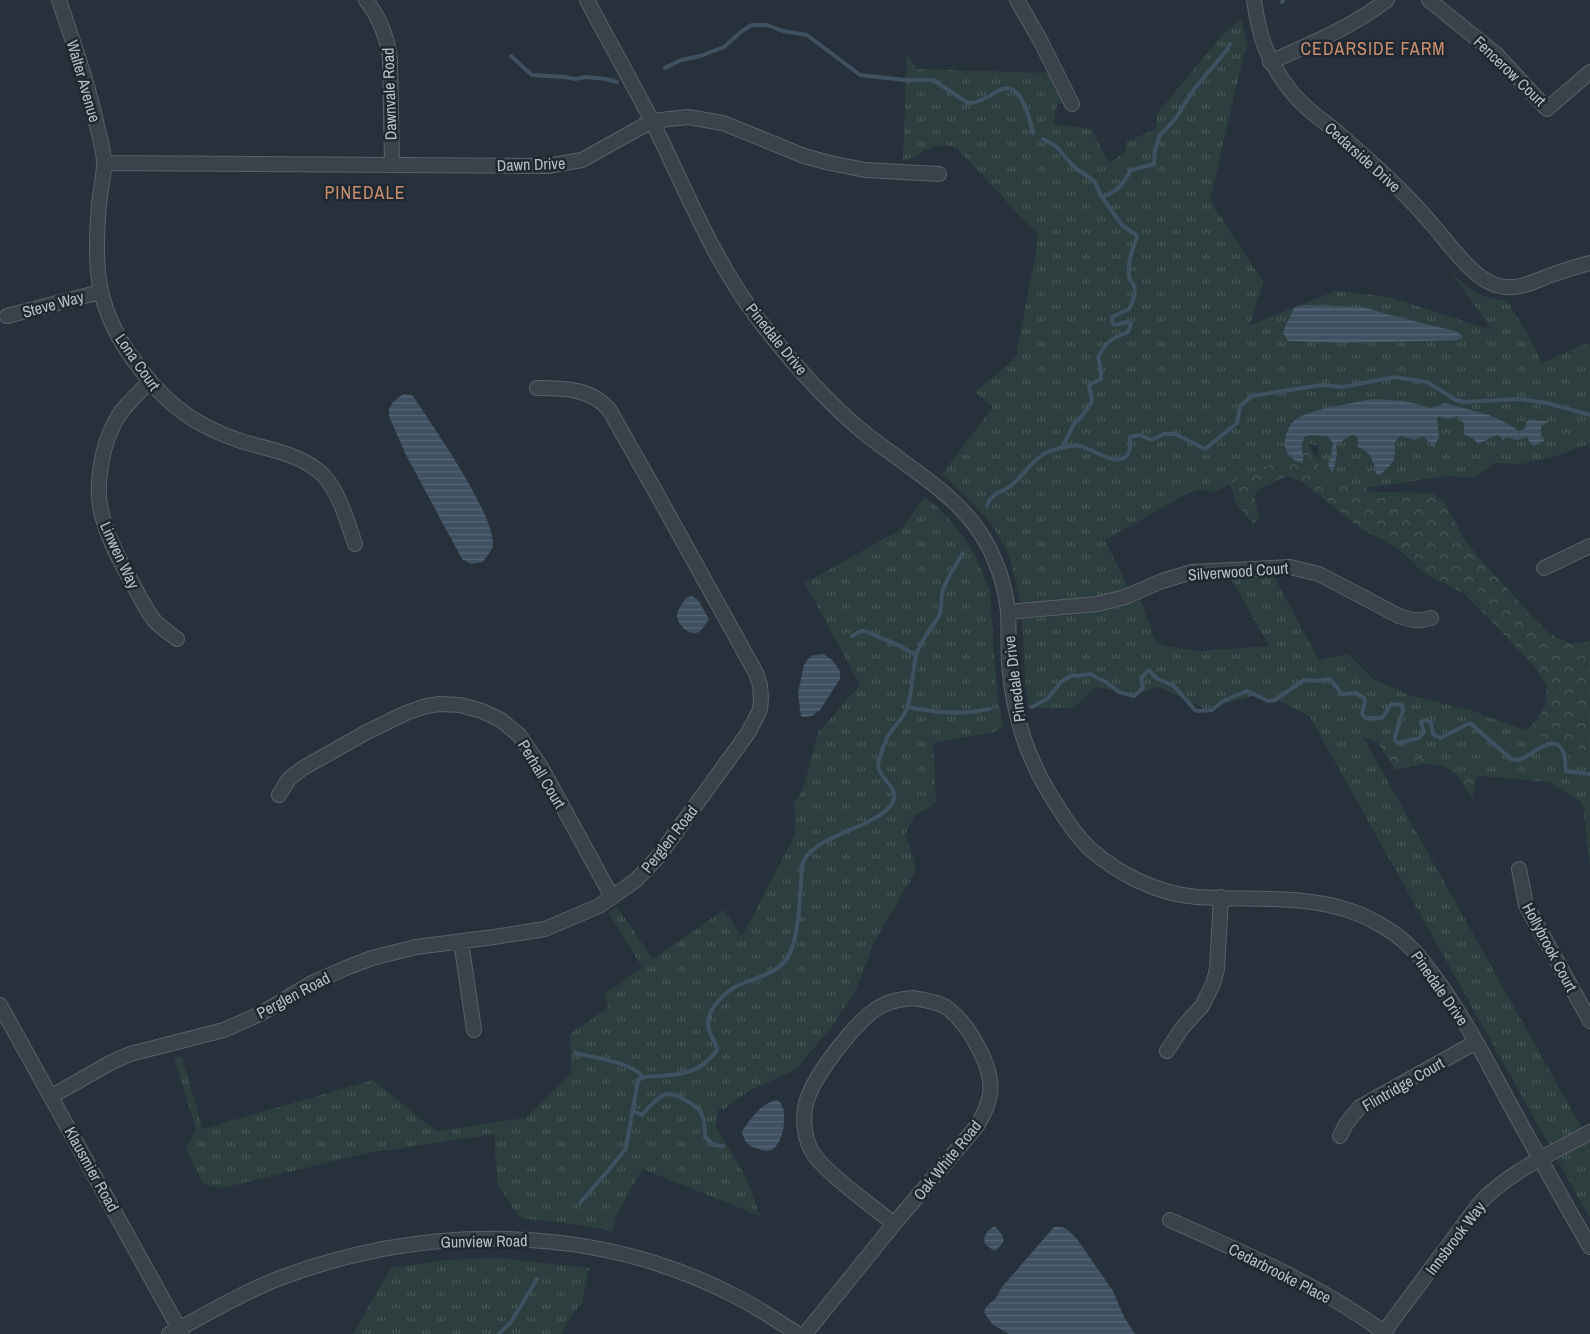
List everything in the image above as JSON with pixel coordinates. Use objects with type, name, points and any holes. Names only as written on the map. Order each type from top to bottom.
[{"type":"street","name":"Walter Avenue","points":[[59,0],[92,102],[104,163]]},
{"type":"street","name":"Dawnvale Road","points":[[366,0],[382,25],[388,43],[392,164]]},
{"type":"street","name":"Pinedale Drive","points":[[587,0],[652,121],[692,208],[718,258],[762,323],[815,385],[860,429],[941,489],[969,517],[984,539],[995,560],[1008,612],[1009,664],[1014,704],[1022,738],[1044,787],[1072,828],[1089,847],[1108,863],[1158,889],[1196,897],[1303,901],[1351,911],[1370,920],[1408,945],[1448,995],[1590,1248]]},
{"type":"street","points":[[1017,0],[1072,104]]},
{"type":"street","name":"Cedarside Drive","points":[[1254,0],[1259,33],[1270,62],[1291,92],[1384,175],[1423,213],[1469,267],[1484,280],[1496,286],[1528,286],[1566,270],[1590,263]]},
{"type":"street","points":[[1270,62],[1359,20],[1387,0]]},
{"type":"street","name":"Fencerow Court","points":[[1428,0],[1496,54],[1547,109],[1590,72]]},
{"type":"street","name":"Dawn Drive","points":[[104,163],[547,166],[582,160],[652,121],[688,117],[723,123],[804,156],[830,163],[865,170],[940,174]]},
{"type":"street","name":"Lona Court","points":[[104,163],[96,244],[100,292],[117,333],[128,351],[149,382],[174,406],[192,419],[226,436],[312,465],[331,484],[355,544]]},
{"type":"street","name":"Steve Way","points":[[7,316],[100,292]]},
{"type":"street","name":"Linwen Way","points":[[149,382],[121,412],[108,438],[102,457],[100,474],[100,508],[113,547],[142,600],[154,619],[177,639]]},
{"type":"street","name":"Perglen Road","points":[[52,1096],[110,1063],[130,1054],[237,1025],[260,1014],[314,982],[346,968],[416,947],[545,929],[586,912],[635,881],[667,845],[755,722],[760,710],[761,698],[760,685],[756,673],[610,411],[604,404],[592,397],[572,390],[537,388]]},
{"type":"street","points":[[1544,568],[1590,546]]},
{"type":"street","name":"Silverwood Court","points":[[1008,612],[1097,604],[1126,597],[1192,572],[1290,566],[1319,574],[1399,616],[1411,620],[1431,618]]},
{"type":"street","name":"Perhall Court","points":[[278,795],[289,779],[303,768],[406,713],[426,706],[440,704],[460,705],[482,711],[501,720],[519,735],[541,767],[612,897]]},
{"type":"street","name":"Hollybrook Court","points":[[1519,869],[1526,905],[1590,1021]]},
{"type":"street","points":[[1167,1051],[1182,1028],[1202,1006],[1213,984],[1217,969],[1221,897]]},
{"type":"street","points":[[461,941],[474,1030]]},
{"type":"street","name":"Oak White Road","points":[[805,1334],[894,1224],[977,1126],[985,1111],[990,1093],[990,1078],[985,1060],[968,1030],[944,1006],[929,1000],[914,998],[897,999],[880,1006],[867,1016],[825,1065],[806,1101],[804,1117],[806,1136],[811,1150],[838,1179],[894,1224]]},
{"type":"street","name":"Klausmier Road","points":[[0,1005],[52,1096],[177,1332]]},
{"type":"street","name":"Flintridge Court","points":[[1340,1136],[1346,1124],[1360,1107],[1476,1042]]},
{"type":"street","name":"Innsbrook Way","points":[[1385,1333],[1485,1197],[1506,1180],[1590,1132]]},
{"type":"street","name":"Cedarbrooke Place","points":[[1170,1220],[1299,1281],[1346,1307],[1385,1333]]},
{"type":"street","name":"Gunview Road","points":[[177,1332],[208,1312],[260,1287],[310,1268],[351,1256],[398,1246],[448,1240],[492,1238],[548,1240],[599,1248],[641,1259],[698,1279],[736,1296],[769,1314],[798,1334]]},
{"type":"green space","points":[[1241,19],[1248,47],[1244,54],[1210,200],[1263,282],[1250,325],[1336,291],[1389,297],[1491,330],[1449,270],[1475,292],[1507,301],[1524,328],[1542,363],[1585,344],[1590,344],[1590,446],[1583,446],[1556,456],[1521,464],[1495,463],[1473,478],[1448,476],[1359,489],[1347,478],[1335,485],[1318,472],[1319,446],[1303,442],[1285,459],[1259,469],[1214,492],[1200,489],[1188,493],[1105,540],[1128,587],[1105,596],[1021,605],[1011,563],[999,537],[983,514],[942,474],[993,407],[975,392],[1016,357],[1038,235],[955,147],[946,145],[934,147],[903,161],[907,55],[917,69],[1049,73],[1066,104],[1057,104],[1053,124],[1091,129],[1109,162],[1124,154],[1128,141],[1156,129],[1157,114],[1222,35]]},
{"type":"green space","points":[[1414,362],[1475,363],[1578,390],[1590,390],[1590,439],[1577,439],[1573,426],[1561,417],[1491,417],[1429,399],[1390,394],[1312,406],[1301,415],[1298,424],[1314,455],[1333,478],[1350,477],[1371,492],[1431,493],[1443,500],[1464,538],[1478,557],[1548,633],[1571,644],[1590,641],[1590,868],[1583,806],[1565,782],[1557,775],[1530,776],[1479,766],[1472,799],[1458,776],[1448,768],[1426,764],[1395,770],[1338,679],[1371,689],[1396,689],[1430,706],[1482,723],[1505,742],[1520,736],[1538,719],[1546,704],[1547,685],[1535,667],[1465,594],[1424,573],[1396,547],[1360,528],[1303,482],[1287,476],[1260,489],[1254,496],[1259,519],[1253,524],[1237,505],[1227,476],[1210,452],[1250,429],[1262,408],[1296,384],[1342,368]]},
{"type":"green space","points":[[924,497],[939,508],[961,533],[976,557],[990,591],[997,695],[1003,726],[995,732],[933,743],[936,801],[929,808],[914,816],[905,835],[913,855],[916,871],[874,942],[856,990],[832,1026],[795,1070],[750,1090],[724,1109],[718,1110],[716,1127],[746,1177],[760,1216],[643,1169],[617,1214],[613,1231],[520,1218],[498,1186],[495,1134],[368,1153],[222,1188],[203,1184],[186,1148],[196,1129],[174,1058],[182,1057],[203,1129],[373,1080],[436,1131],[526,1118],[571,1074],[570,1034],[608,1008],[605,994],[642,967],[608,912],[617,907],[653,959],[724,910],[742,936],[795,835],[794,802],[803,790],[818,733],[860,685],[805,583],[903,528]]},
{"type":"green space","points":[[1273,575],[1319,660],[1348,654],[1373,679],[1409,695],[1473,711],[1590,753],[1590,807],[1549,782],[1470,775],[1363,737],[1590,1143],[1590,1218],[1310,717],[1278,700],[1254,696],[1205,709],[1160,687],[1136,694],[1096,687],[1073,708],[1029,708],[1026,691],[1022,619],[1083,614],[1116,608],[1140,599],[1157,645],[1201,651],[1269,646],[1231,578]]},
{"type":"green space","points":[[499,1258],[589,1268],[582,1303],[570,1317],[562,1334],[353,1334],[391,1268],[445,1260]]},
{"type":"water","points":[[1304,305],[1363,307],[1458,332],[1463,337],[1458,340],[1341,343],[1288,341],[1283,333],[1285,327],[1294,308]]},
{"type":"water","points":[[403,394],[412,395],[415,399],[476,497],[492,536],[492,549],[483,562],[471,564],[462,559],[405,453],[389,416],[389,409],[393,402]]},
{"type":"water","points":[[1374,399],[1405,401],[1431,408],[1445,403],[1489,415],[1519,431],[1525,428],[1526,422],[1530,419],[1549,421],[1541,427],[1541,436],[1544,441],[1534,446],[1529,442],[1528,437],[1517,440],[1506,437],[1502,441],[1501,437],[1497,435],[1478,444],[1474,439],[1464,434],[1464,423],[1457,416],[1444,419],[1440,416],[1437,418],[1439,437],[1434,447],[1423,436],[1415,440],[1401,436],[1395,444],[1393,461],[1380,475],[1376,474],[1369,454],[1358,447],[1358,439],[1355,435],[1351,435],[1336,445],[1337,455],[1333,472],[1330,470],[1328,463],[1333,443],[1327,436],[1310,435],[1304,437],[1302,445],[1303,462],[1300,463],[1288,454],[1285,448],[1286,434],[1292,423],[1300,417],[1332,407]]},
{"type":"water","points":[[692,596],[698,600],[709,619],[699,632],[695,633],[688,631],[679,623],[677,615],[686,598]]},
{"type":"water","points":[[824,654],[832,660],[840,671],[840,679],[820,710],[812,716],[803,717],[801,716],[798,693],[804,665],[813,655]]},
{"type":"water","points":[[777,1100],[783,1110],[784,1126],[776,1147],[766,1151],[750,1146],[744,1139],[742,1131],[761,1108]]},
{"type":"water","points":[[994,1226],[1003,1236],[1003,1242],[994,1251],[985,1244],[984,1238],[987,1232]]},
{"type":"water","points":[[1054,1227],[1062,1227],[1068,1230],[1077,1239],[1113,1291],[1124,1317],[1135,1334],[1009,1334],[992,1324],[984,1312],[986,1307],[996,1298],[1002,1287]]},
{"type":"waterway","points":[[665,68],[681,60],[700,56],[724,47],[752,25],[767,25],[783,31],[807,35],[860,75],[904,80],[933,80],[968,103],[979,101],[1001,89],[1010,89],[1020,97],[1024,104],[1033,133]]},
{"type":"waterway","points":[[1102,197],[1120,187],[1131,170],[1154,164],[1155,150],[1160,135],[1176,118],[1194,89],[1230,44]]},
{"type":"waterway","points":[[511,56],[532,75],[575,79],[586,77],[617,82]]},
{"type":"waterway","points":[[1043,139],[1056,146],[1074,167],[1094,181],[1102,197],[1122,225],[1136,235],[1137,238],[1129,261],[1129,278],[1135,289],[1134,298],[1129,309],[1112,317],[1114,325],[1127,322],[1131,324],[1128,332],[1110,341],[1103,348],[1098,358],[1101,379],[1089,385],[1091,403],[1074,424],[1062,448]]},
{"type":"waterway","points":[[987,506],[993,496],[1009,487],[1038,458],[1050,451],[1077,446],[1106,457],[1120,459],[1129,452],[1130,437],[1140,435],[1151,440],[1164,434],[1175,434],[1205,449],[1237,423],[1240,406],[1252,396],[1321,385],[1343,387],[1394,377],[1427,382],[1456,400],[1464,402],[1519,399],[1547,403],[1590,415]]},
{"type":"waterway","points":[[580,1203],[626,1148],[638,1080],[647,1076],[691,1071],[705,1063],[717,1050],[708,1025],[714,1006],[734,988],[771,972],[786,960],[791,951],[797,928],[802,866],[807,856],[816,847],[828,840],[883,813],[894,800],[893,790],[879,769],[879,760],[889,735],[906,712],[918,651],[939,616],[945,585],[963,553]]},
{"type":"waterway","points":[[852,636],[865,631],[916,655]]},
{"type":"waterway","points":[[1032,707],[1047,699],[1062,681],[1072,675],[1090,674],[1106,682],[1119,692],[1134,696],[1143,688],[1141,678],[1149,670],[1156,678],[1174,686],[1195,710],[1199,711],[1212,710],[1223,701],[1247,691],[1268,701],[1275,700],[1304,680],[1330,679],[1342,694],[1356,693],[1364,698],[1365,702],[1362,713],[1365,718],[1382,718],[1391,704],[1402,705],[1403,710],[1395,737],[1398,743],[1419,738],[1424,732],[1421,722],[1425,720],[1431,723],[1433,734],[1440,738],[1470,723],[1511,759],[1519,760],[1548,744],[1554,744],[1563,751],[1566,771],[1590,774]]},
{"type":"waterway","points":[[907,707],[948,712],[990,709]]},
{"type":"waterway","points":[[575,1053],[629,1067],[643,1077]]},
{"type":"waterway","points":[[633,1111],[642,1115],[662,1096],[676,1095],[691,1103],[702,1114],[705,1137],[714,1145],[723,1146]]},
{"type":"waterway","points":[[499,1334],[511,1322],[537,1279]]},
{"type":"district","name":"CEDARSIDE FARM","points":[[1373,49]]},
{"type":"district","name":"PINEDALE","points":[[365,193]]}]
